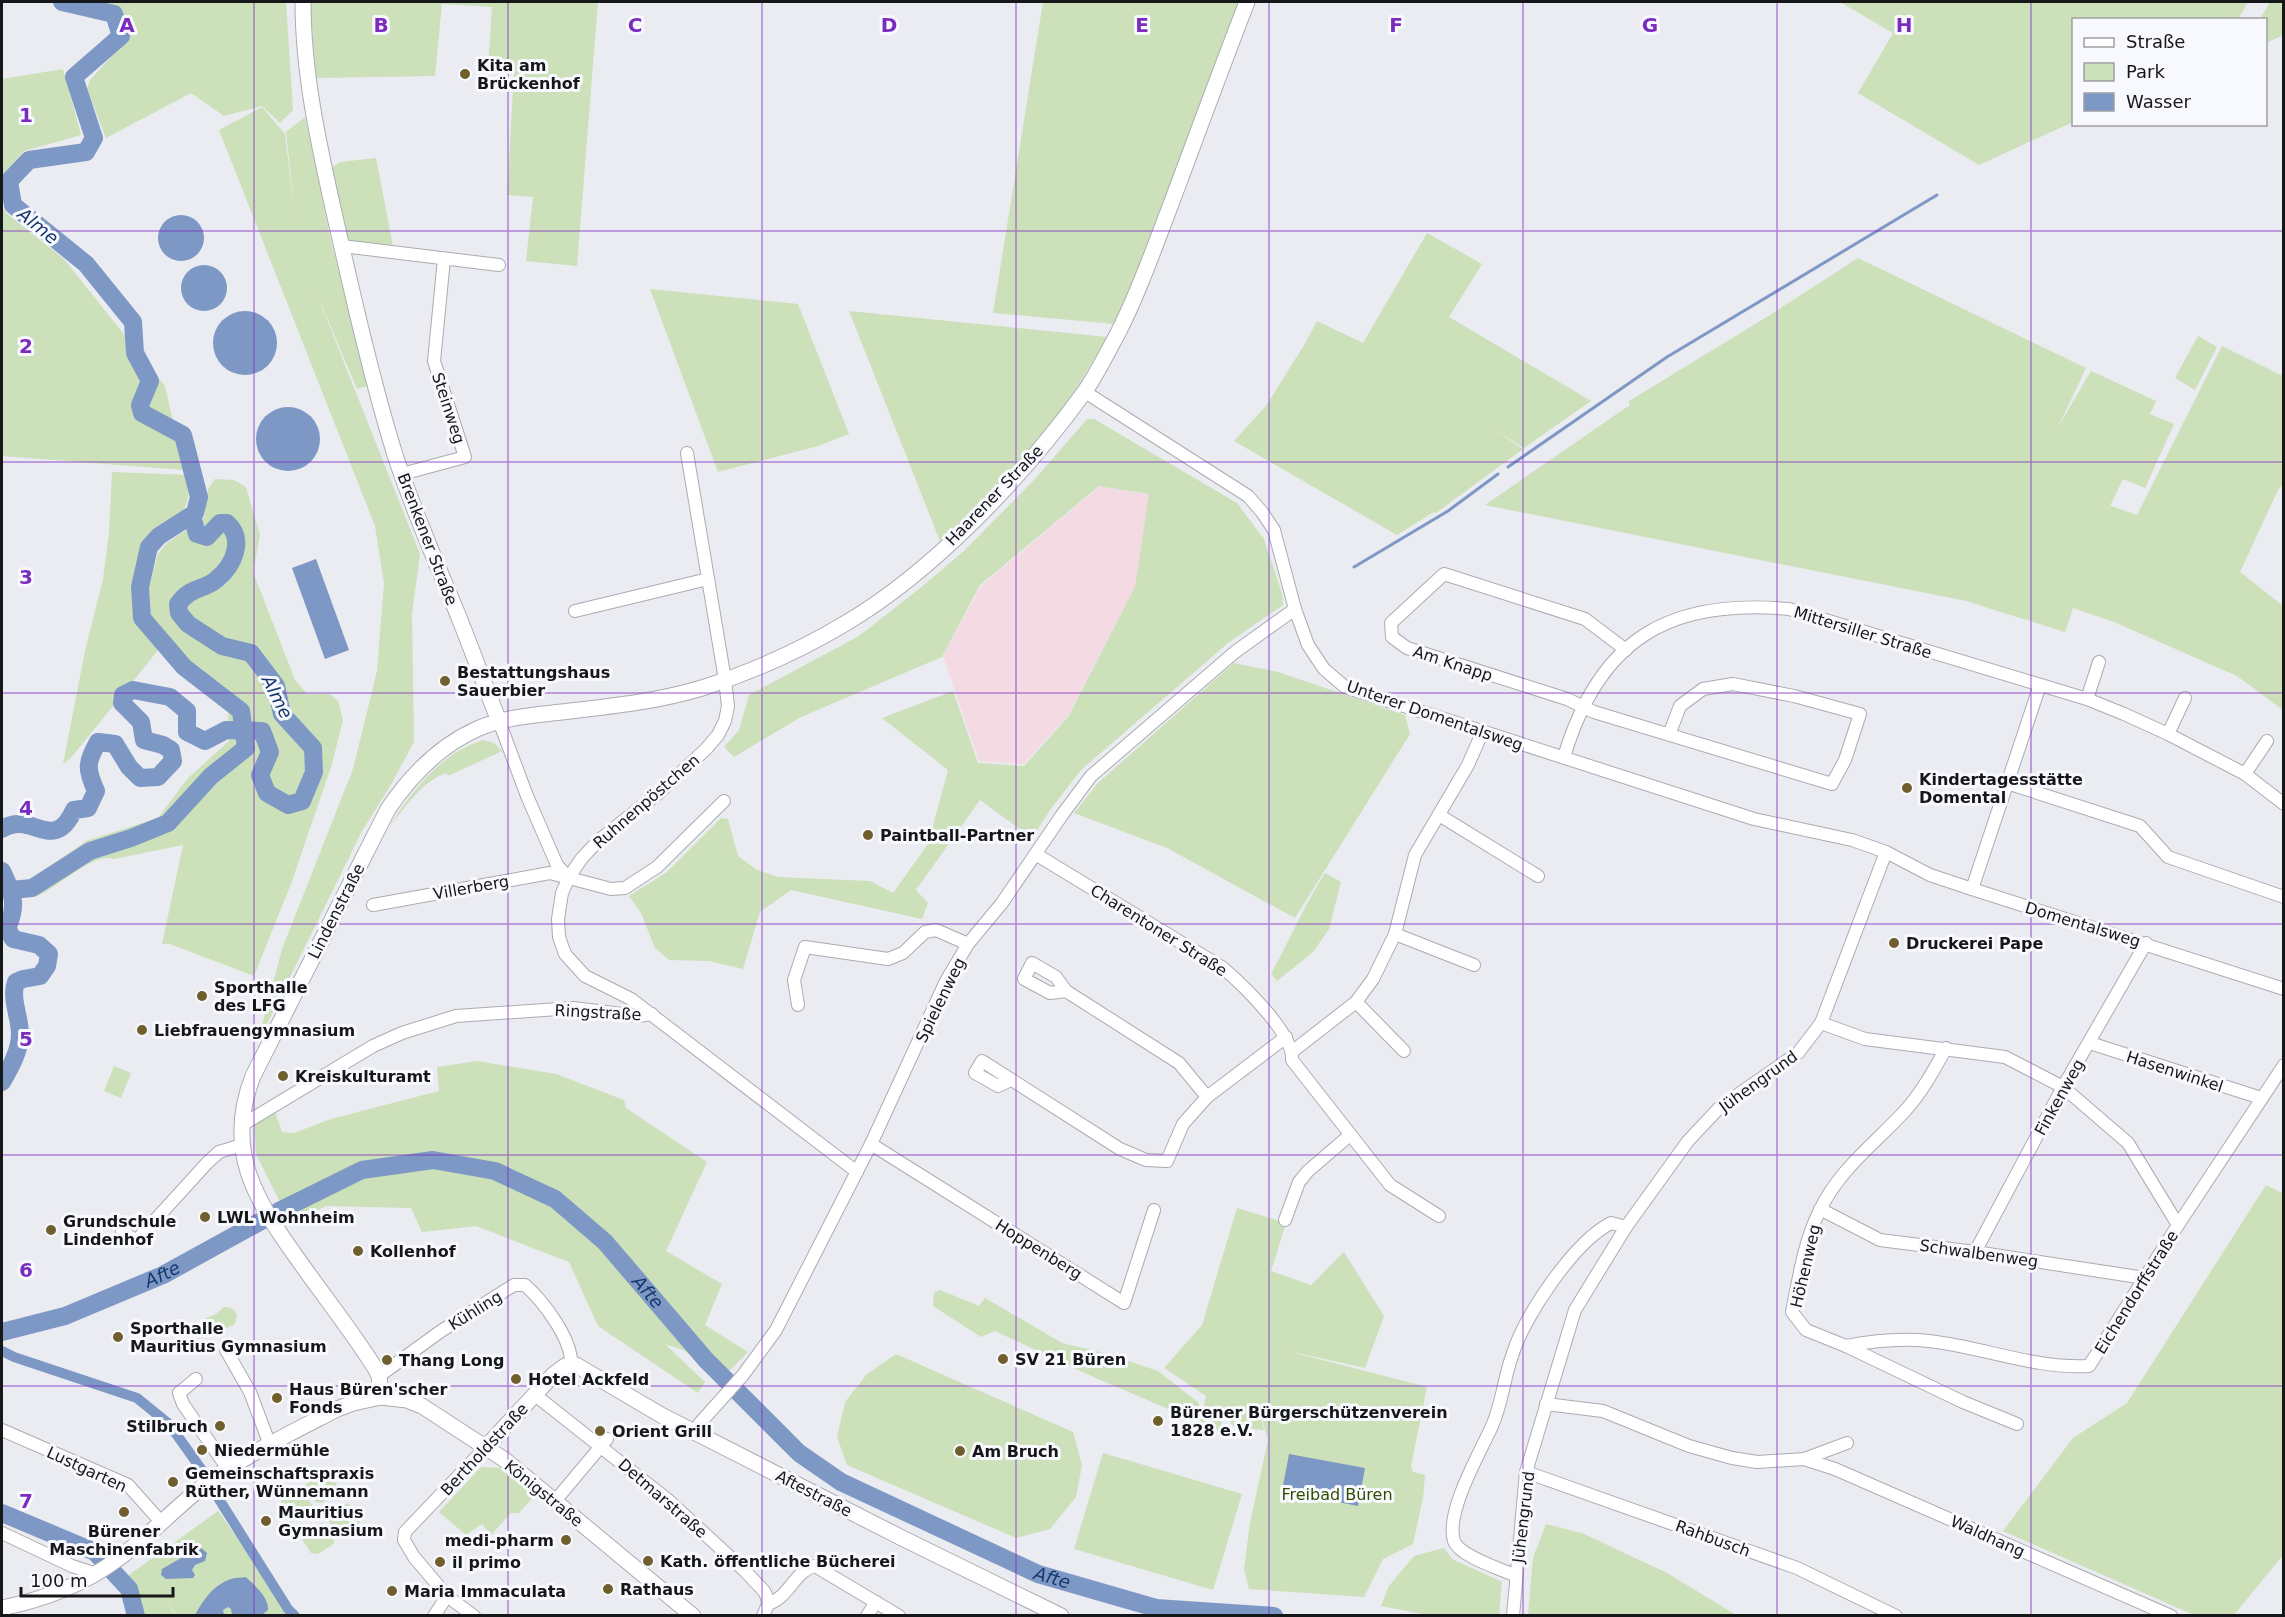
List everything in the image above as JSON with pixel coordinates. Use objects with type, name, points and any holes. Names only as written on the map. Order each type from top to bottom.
[{"type":"main road","name":"Brenkener Straße","points":[[303,2],[303,34],[308,76],[323,162],[372,368],[402,474],[419,522],[499,722]]},
{"type":"main road","name":"Haarener Straße","points":[[499,722],[638,702],[685,693],[725,680],[790,653],[848,622],[907,579],[953,540],[1020,473],[1085,392],[1119,331],[1142,280],[1246,2]]},
{"type":"main road","name":"Lindenstraße","points":[[381,1397],[379,1376],[369,1358],[278,1231],[257,1197],[245,1165],[242,1145],[243,1107],[253,1076],[388,808],[402,788],[431,759],[478,728],[499,722]]},
{"type":"main road","name":"Bertholdstraße","points":[[486,1447],[558,1370],[571,1365]]},
{"type":"main road","name":"Aftestraße","points":[[571,1365],[583,1367],[661,1415],[958,1567],[1061,1616]]},
{"type":"main road","points":[[2,1608],[24,1610],[97,1573],[228,1469],[337,1409],[381,1397]]},
{"type":"main road","name":"Königstraße","points":[[381,1397],[414,1402],[486,1447],[555,1501],[693,1616]]},
{"type":"street","points":[[342,246],[499,265]]},
{"type":"street","name":"Steinweg","points":[[402,474],[465,457],[434,361],[444,259]]},
{"type":"street","name":"Unterer Domentalsweg","points":[[1085,392],[1248,496],[1274,530],[1295,609],[1308,645],[1324,669],[1346,687],[1482,733],[1754,819],[1852,840],[1886,852]]},
{"type":"street","name":"Ruhnenpöstchen","points":[[569,877],[598,842],[660,792],[706,749],[718,735],[725,721],[728,706],[725,680],[687,453]]},
{"type":"street","name":"Am Knapp","points":[[1582,706],[1567,699],[1407,648],[1392,637],[1391,623],[1444,574],[1585,619],[1626,650]]},
{"type":"street","points":[[575,611],[708,579]]},
{"type":"street","name":"Mittersiller Straße","points":[[1564,758],[1582,706],[1596,683],[1626,650],[1646,634],[1675,618],[1711,610],[1758,606],[1789,609],[2087,699],[2168,734],[2245,774],[2283,804]]},
{"type":"street","name":"Spielenweg","points":[[695,1432],[717,1403],[743,1375],[776,1330],[871,1144],[944,985],[968,944],[1037,855],[1062,815],[1091,776],[1235,652],[1295,609]]},
{"type":"street","points":[[2087,699],[2099,662]]},
{"type":"street","points":[[1582,706],[1594,712],[1669,735],[1832,784],[1845,760],[1860,714],[1794,696],[1733,684],[1704,689],[1680,706],[1669,735]]},
{"type":"street","points":[[1972,889],[2040,685]]},
{"type":"street","points":[[2168,734],[2185,698]]},
{"type":"street","name":"Brenkener Straße","points":[[499,722],[527,796],[557,865],[569,877]]},
{"type":"street","points":[[1293,1051],[1356,1002],[1373,979],[1395,934],[1415,855],[1468,765],[1482,733]]},
{"type":"street","points":[[2245,774],[2267,741]]},
{"type":"street","points":[[2007,783],[2140,826],[2168,857],[2283,897]]},
{"type":"street","points":[[652,1014],[631,999],[585,976],[565,954],[559,937],[558,919],[562,893],[569,877],[611,889],[625,888],[657,867],[724,801]]},
{"type":"street","points":[[1439,814],[1538,876]]},
{"type":"street","name":"Domentalsweg","points":[[1886,852],[1930,875],[2283,989]]},
{"type":"street","name":"Jühengrund","points":[[1513,1616],[1526,1472],[1575,1310],[1626,1227],[1688,1141],[1720,1107],[1798,1053],[1821,1023],[1886,852]]},
{"type":"street","name":"Charentoner Straße","points":[[1037,855],[1223,968],[1242,984],[1286,1037],[1293,1051],[1292,1060],[1390,1185],[1440,1216]]},
{"type":"street","name":"Villerberg","points":[[373,904],[550,873],[569,877]]},
{"type":"street","points":[[798,1005],[794,980],[805,947],[888,958],[903,953],[925,932],[936,930],[968,944]]},
{"type":"street","points":[[1395,934],[1474,965]]},
{"type":"street","name":"Finkenweg","points":[[1974,1252],[2063,1087],[2146,943]]},
{"type":"street","points":[[1066,991],[1179,1063],[1208,1097]]},
{"type":"street","points":[[1356,1002],[1404,1052]]},
{"type":"street","name":"Ringstraße","points":[[242,1125],[373,1046],[410,1030],[456,1016],[573,1008],[638,1016],[652,1014],[856,1172]]},
{"type":"street","name":"Eichendorffstraße","points":[[1821,1023],[1865,1039],[2005,1057],[2063,1087],[2128,1143],[2178,1225],[2089,1366],[2062,1367],[1929,1341],[1889,1341],[1846,1346]]},
{"type":"street","points":[[1011,1080],[1120,1149],[1146,1160],[1167,1161],[1183,1124],[1208,1097],[1286,1037]]},
{"type":"street","name":"Hasenwinkel","points":[[2090,1043],[2261,1098]]},
{"type":"street","name":"Höhenweg","points":[[1946,1048],[1930,1077],[1905,1112],[1852,1162],[1820,1209],[1807,1244],[1792,1311],[1806,1329],[1963,1402],[2017,1424]]},
{"type":"street","points":[[2178,1225],[2283,1065]]},
{"type":"street","points":[[1285,1220],[1299,1182],[1308,1171],[1350,1135]]},
{"type":"street","name":"Hoppenberg","points":[[871,1144],[1124,1303],[1154,1210]]},
{"type":"street","points":[[122,1231],[136,1241],[219,1152],[242,1145]]},
{"type":"street","name":"Schwalbenweg","points":[[1820,1209],[1880,1240],[2145,1278]]},
{"type":"street","name":"Jühengrund","points":[[1516,1576],[1466,1554],[1454,1543],[1452,1525],[1465,1481],[1493,1423],[1512,1353],[1537,1306],[1554,1280],[1586,1240],[1611,1223],[1626,1227]]},
{"type":"street","name":"Kühling","points":[[379,1376],[441,1330],[514,1285],[525,1285],[538,1297],[568,1344],[571,1365]]},
{"type":"street","points":[[226,1350],[250,1392],[270,1445]]},
{"type":"street","points":[[196,1379],[179,1393],[183,1404],[228,1469]]},
{"type":"street","name":"Detmarstraße","points":[[536,1395],[604,1443],[668,1500],[744,1570],[764,1591],[768,1604]]},
{"type":"street","name":"Waldhang","points":[[1546,1404],[1603,1411],[1689,1446],[1732,1458],[1757,1462],[1804,1460],[1835,1469],[2171,1616]]},
{"type":"street","name":"Lustgarten","points":[[2,1430],[128,1485],[161,1522]]},
{"type":"street","points":[[555,1501],[604,1443]]},
{"type":"street","name":"Waldhang","points":[[1804,1460],[1847,1443]]},
{"type":"street","name":"Bertholdstraße","points":[[447,1596],[414,1557],[404,1540],[405,1532],[486,1447]]},
{"type":"street","name":"Rahbusch","points":[[1526,1472],[1797,1568],[1896,1616]]},
{"type":"street","points":[[2,1533],[72,1566],[97,1573]]},
{"type":"street","points":[[763,1616],[768,1604],[779,1599],[806,1570],[815,1566],[899,1616]]},
{"type":"street","points":[[434,1616],[447,1596],[474,1616]]},
{"type":"street","points":[[867,1616],[876,1602]]},
{"type":"shaded area","points":[[1100,486],[1149,495],[1135,587],[1067,717],[1024,764],[979,761],[943,656],[981,586]]},
{"type":"green space","points":[[91,2],[286,2],[293,110],[280,123],[262,106],[224,116],[191,93],[106,138],[87,89],[90,80],[127,39],[119,11]]},
{"type":"green space","points":[[310,2],[598,2],[577,266],[526,261],[533,197],[507,195],[514,71],[488,70],[492,7],[442,4],[435,76],[316,78]]},
{"type":"green space","points":[[1043,2],[1239,2],[1152,237],[1114,324],[993,313]]},
{"type":"green space","points":[[1840,2],[2248,2],[2239,18],[2072,18],[2072,122],[1979,165],[1858,93],[1893,33]]},
{"type":"green space","points":[[2270,2],[2283,2],[2283,35],[2267,43],[2267,18],[2261,18]]},
{"type":"green space","points":[[63,69],[81,135],[24,151],[3,174],[2,186],[2,79]]},
{"type":"green space","points":[[262,107],[285,134],[296,225],[286,132],[305,117],[332,246],[370,385],[357,389],[314,287],[420,554],[412,614],[414,742],[362,831],[257,1044],[282,949],[353,769],[377,671],[384,583],[375,526],[219,130]]},
{"type":"green space","points":[[376,158],[393,246],[348,241],[332,167],[340,162]]},
{"type":"green space","points":[[2,206],[6,213],[64,259],[165,386],[184,470],[2,456]]},
{"type":"green space","points":[[1427,233],[1482,264],[1449,317],[1591,401],[1524,448],[1492,428],[1523,449],[1436,513],[1434,512],[1397,535],[1234,441],[1266,406],[1317,321],[1363,343]]},
{"type":"green space","points":[[1858,258],[2086,368],[2058,427],[2091,371],[2156,401],[2150,414],[2174,424],[2145,488],[2123,479],[2109,508],[2111,506],[2137,515],[2222,346],[2283,376],[2283,484],[2278,490],[2240,572],[2283,606],[2283,710],[2237,676],[2114,622],[2073,608],[2065,632],[1966,601],[1485,505],[1629,407],[1629,401]]},
{"type":"green space","points":[[650,289],[798,304],[849,434],[818,446],[718,472]]},
{"type":"green space","points":[[849,311],[1107,337],[1067,404],[1013,472],[940,541]]},
{"type":"green space","points":[[2198,336],[2217,347],[2195,390],[2175,378]]},
{"type":"green space","points":[[1087,419],[1094,419],[1237,503],[1264,539],[1282,594],[1283,605],[1228,643],[1081,770],[1032,838],[980,800],[916,890],[928,903],[922,919],[791,890],[760,912],[743,969],[709,961],[669,960],[655,948],[641,913],[629,896],[667,872],[721,818],[728,819],[738,856],[757,870],[778,877],[870,881],[893,893],[928,844],[948,770],[882,718],[953,691],[978,763],[1024,766],[1068,717],[1135,587],[1149,494],[1099,486],[980,585],[942,657],[801,717],[734,757],[724,747],[739,730],[749,695],[859,636],[919,589],[964,551],[1035,479]]},
{"type":"green space","points":[[112,472],[188,475],[187,504],[183,511],[153,531],[144,541],[136,567],[136,611],[139,622],[159,648],[170,638],[151,617],[149,586],[158,554],[167,543],[204,518],[208,489],[215,479],[234,480],[246,487],[260,535],[253,572],[295,680],[307,694],[330,694],[338,701],[343,720],[332,764],[291,884],[254,976],[170,944],[162,944],[183,845],[114,859],[106,858],[86,865],[39,895],[2,898],[2,881],[30,880],[86,841],[158,818],[188,778],[229,741],[228,708],[180,671],[159,649],[70,759],[63,764],[85,651],[103,579],[109,533]]},
{"type":"green space","points":[[1234,663],[1278,672],[1405,715],[1410,734],[1295,918],[1167,848],[1074,813],[1098,783]]},
{"type":"green space","points":[[483,740],[494,743],[502,751],[448,776],[446,773],[429,782],[414,796],[389,827],[407,800],[429,775],[454,754]]},
{"type":"green space","points":[[1325,873],[1341,882],[1329,929],[1313,952],[1277,981],[1271,974]]},
{"type":"green space","points":[[477,1061],[556,1074],[624,1100],[626,1108],[707,1162],[666,1251],[722,1284],[705,1325],[748,1352],[720,1380],[685,1351],[665,1344],[705,1382],[698,1393],[598,1326],[569,1262],[476,1226],[422,1232],[411,1208],[326,1206],[291,1224],[256,1154],[254,1119],[275,1112],[282,1132],[294,1133],[331,1119],[439,1091],[437,1067]]},
{"type":"green space","points":[[114,1066],[131,1073],[121,1098],[104,1091]]},
{"type":"green space","points":[[2266,1185],[2284,1194],[2283,1555],[2234,1615],[2194,1615],[2003,1531],[2073,1438],[2127,1403]]},
{"type":"green space","name":"Freibad Büren","points":[[1237,1208],[1286,1223],[1271,1271],[1311,1285],[1344,1252],[1384,1316],[1365,1368],[1284,1350],[1427,1387],[1411,1466],[1413,1472],[1425,1475],[1423,1498],[1413,1544],[1383,1559],[1364,1597],[1249,1589],[1244,1569],[1250,1523],[1268,1440],[1258,1406],[1264,1430],[1234,1427],[1226,1416],[1204,1406],[1206,1396],[1164,1368],[1202,1325]]},
{"type":"green space","points":[[940,1290],[979,1306],[985,1298],[1062,1343],[1108,1354],[1158,1371],[1199,1403],[1199,1411],[1222,1422],[1220,1431],[1098,1379],[995,1331],[981,1337],[933,1306],[934,1293]]},
{"type":"green space","points":[[224,1307],[236,1313],[235,1324],[214,1335],[209,1335],[202,1328],[204,1319],[216,1314]]},
{"type":"green space","name":"Am Bruch","points":[[896,1354],[1073,1432],[1082,1465],[1076,1497],[1050,1529],[1016,1538],[847,1465],[837,1437],[845,1402],[867,1374]]},
{"type":"green space","points":[[1103,1453],[1242,1494],[1213,1590],[1074,1549]]},
{"type":"green space","points":[[481,1467],[501,1468],[534,1496],[519,1513],[511,1513],[491,1535],[482,1524],[466,1535],[439,1512]]},
{"type":"green space","points":[[323,1472],[330,1474],[340,1490],[322,1503],[316,1502],[305,1485]]},
{"type":"green space","points":[[300,1486],[312,1505],[309,1511],[291,1523],[280,1506],[282,1499]]},
{"type":"green space","points":[[348,1503],[360,1520],[358,1528],[340,1538],[328,1520],[330,1515]]},
{"type":"green space","points":[[218,1511],[293,1615],[176,1615],[165,1599],[175,1615],[141,1615],[129,1575]]},
{"type":"green space","points":[[323,1523],[335,1543],[318,1554],[311,1553],[300,1536]]},
{"type":"green space","points":[[1546,1524],[1582,1533],[1667,1573],[1736,1615],[1528,1615],[1533,1558]]},
{"type":"green space","points":[[1444,1548],[1452,1559],[1502,1582],[1499,1615],[1428,1615],[1381,1606],[1389,1586],[1414,1556]]},
{"type":"water","points":[[181,215],[197,222],[204,238],[197,254],[181,261],[165,254],[158,238],[165,222]]},
{"type":"water","points":[[204,265],[220,272],[227,288],[220,304],[204,311],[188,304],[181,288],[188,272]]},
{"type":"water","points":[[245,311],[263,317],[271,325],[277,343],[271,361],[263,369],[245,375],[227,369],[219,361],[213,343],[219,325],[227,317]]},
{"type":"water","points":[[288,407],[306,413],[314,421],[320,439],[314,457],[306,465],[288,471],[270,465],[262,457],[256,439],[262,421],[270,413]]},
{"type":"water","points":[[316,559],[349,650],[325,659],[292,568]]},
{"type":"water","points":[[1289,1454],[1365,1468],[1358,1506],[1282,1491]]},
{"type":"water","points":[[200,1547],[207,1553],[205,1561],[195,1565],[192,1570],[195,1575],[193,1578],[166,1579],[161,1575],[162,1569]]},
{"type":"water","points":[[246,1577],[266,1600],[268,1610],[262,1615],[232,1615],[228,1607],[223,1610],[224,1615],[195,1615],[206,1598],[219,1585],[233,1578]]},
{"type":"waterway","name":"Alme","points":[[11,890],[32,888],[90,851],[168,823],[211,776],[246,748],[241,711],[184,667],[142,618],[140,587],[149,547],[159,536],[195,513],[199,497],[183,435],[142,413],[140,405],[150,381],[135,353],[133,322],[86,264],[13,205],[9,181],[29,160],[86,152],[94,138],[74,77],[121,36],[114,14],[62,2]]},
{"type":"waterway","points":[[1508,467],[1667,357],[1937,195]]},
{"type":"waterway","points":[[1354,567],[1448,511],[1498,474]]},
{"type":"waterway","name":"Alme","points":[[2,829],[23,824],[50,831],[66,823],[74,810],[88,808],[96,791],[90,777],[89,761],[98,742],[115,744],[129,767],[140,778],[158,777],[173,761],[171,750],[163,745],[144,740],[141,722],[122,703],[123,695],[133,690],[170,697],[187,711],[187,732],[205,741],[226,730],[262,731],[270,752],[260,775],[267,793],[288,805],[302,801],[314,772],[313,748],[282,714],[276,686],[251,653],[222,646],[188,624],[179,613],[178,604],[183,598],[212,583],[228,567],[235,552],[235,537],[227,523],[220,523],[207,537],[197,534],[192,516]]},
{"type":"waterway","name":"Alme","points":[[2,871],[13,900],[7,928],[13,939],[39,945],[49,954],[47,966],[40,976],[16,982],[14,994],[20,1040],[14,1059],[2,1082]]},
{"type":"waterway","name":"Afte","points":[[2,1332],[65,1316],[163,1275],[283,1209],[362,1170],[433,1160],[495,1171],[555,1199],[605,1242],[706,1360],[799,1453],[841,1482],[1038,1574],[1156,1608],[1274,1616]]},
{"type":"waterway","points":[[2,1351],[137,1398],[169,1424],[204,1473],[220,1501]]},
{"type":"waterway","points":[[222,1504],[288,1609],[295,1616]]},
{"type":"waterway","name":"Alme","points":[[2,1513],[95,1552],[129,1589],[136,1616]]},
{"type":"place","name":"Kita am Brückenhof","points":[[465,74]]},
{"type":"place","name":"Bestattungshaus Sauerbier","points":[[445,681]]},
{"type":"place","name":"Kindertagesstätte Domental","points":[[1907,788]]},
{"type":"place","name":"Paintball-Partner","points":[[868,835]]},
{"type":"place","name":"Druckerei Pape","points":[[1894,943]]},
{"type":"place","name":"Sporthalle des LFG","points":[[202,996]]},
{"type":"place","name":"Liebfrauengymnasium","points":[[142,1030]]},
{"type":"place","name":"Kreiskulturamt","points":[[283,1076]]},
{"type":"place","name":"LWL Wohnheim","points":[[205,1217]]},
{"type":"place","name":"Grundschule Lindenhof","points":[[51,1230]]},
{"type":"place","name":"Kollenhof","points":[[358,1251]]},
{"type":"place","name":"Sporthalle Mauritius Gymnasium","points":[[118,1337]]},
{"type":"place","name":"SV 21 Büren","points":[[1003,1359]]},
{"type":"place","name":"Thang Long","points":[[387,1360]]},
{"type":"place","name":"Hotel Ackfeld","points":[[516,1379]]},
{"type":"place","name":"Haus Büren'scher Fonds","points":[[277,1398]]},
{"type":"place","name":"Bürener Bürgerschützenverein 1828 e.V.","points":[[1158,1421]]},
{"type":"place","name":"Stilbruch","points":[[220,1426]]},
{"type":"place","name":"Orient Grill","points":[[600,1431]]},
{"type":"place","name":"Niedermühle","points":[[202,1450]]},
{"type":"place","name":"Am Bruch","points":[[960,1451]]},
{"type":"place","name":"Gemeinschaftspraxis Rüther, Wünnemann","points":[[173,1482]]},
{"type":"place","name":"Bürener Maschinenfabrik","points":[[124,1512]]},
{"type":"place","name":"Mauritius Gymnasium","points":[[266,1521]]},
{"type":"place","name":"medi-pharm","points":[[566,1540]]},
{"type":"place","name":"Kath. öffentliche Bücherei","points":[[648,1561]]},
{"type":"place","name":"il primo","points":[[440,1562]]},
{"type":"place","name":"Rathaus","points":[[608,1589]]},
{"type":"place","name":"Maria Immaculata","points":[[392,1591]]}]
